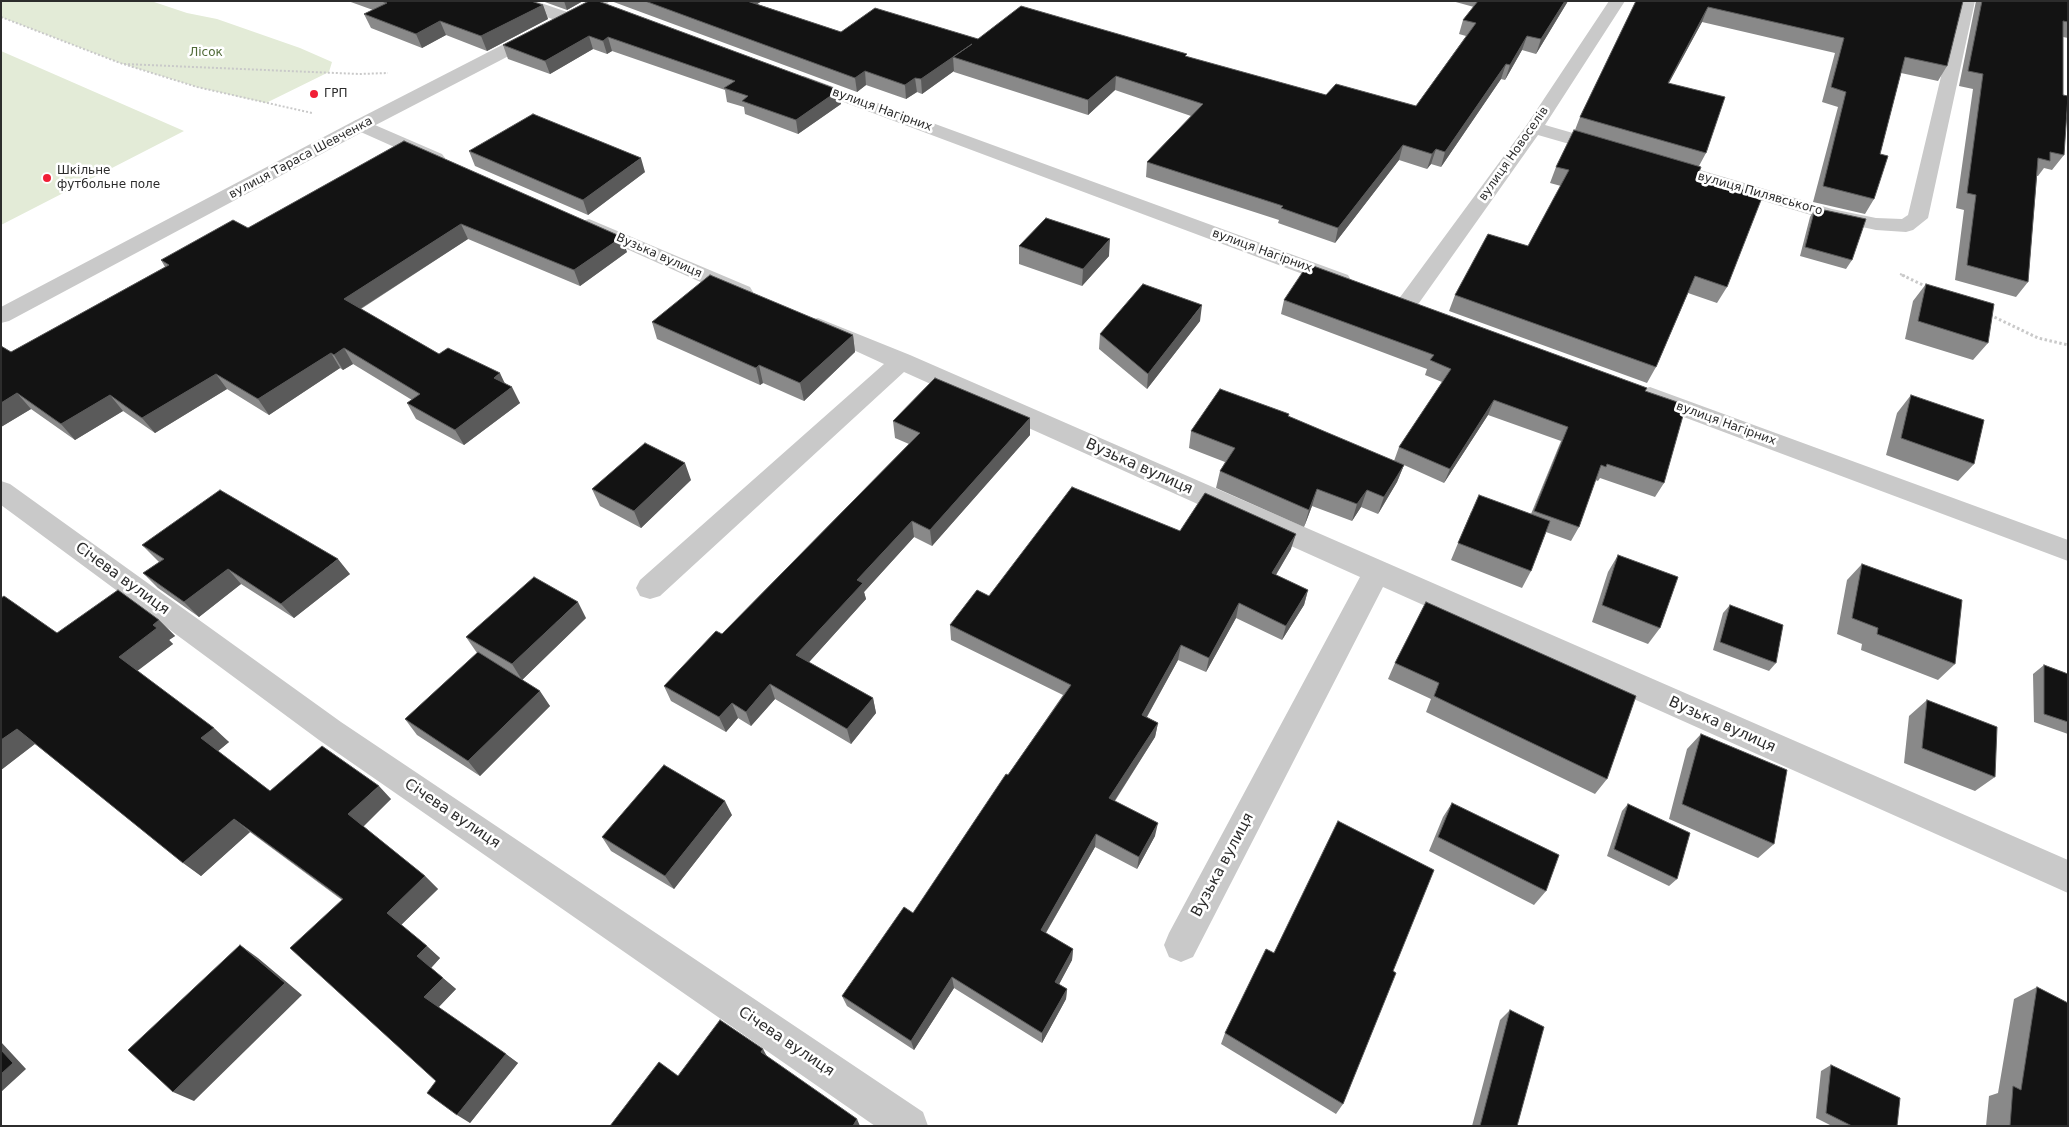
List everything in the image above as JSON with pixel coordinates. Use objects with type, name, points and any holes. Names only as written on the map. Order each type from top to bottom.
[{"type":"street","points":[[518,1],[567,18]]},
{"type":"street","name":"вулиця Новоселів","points":[[1406,305],[1534,128],[1617,1]]},
{"type":"street","name":"вулиця Пилявського","points":[[1648,161],[1828,214],[1876,224],[1906,226],[1918,218],[1967,1]]},
{"type":"street","name":"вулиця Тараса Шевченка","points":[[1,316],[567,18],[604,6]]},
{"type":"street","name":"вулиця Нагірних","points":[[782,74],[1360,288]]},
{"type":"street","points":[[361,125],[454,167]]},
{"type":"street","points":[[1534,128],[1619,153]]},
{"type":"street","name":"Вузька вулиця","points":[[564,214],[765,302]]},
{"type":"street","name":"Вузька вулиця","points":[[793,314],[2068,877]]},
{"type":"street","points":[[650,588],[902,362]]},
{"type":"street","name":"вулиця Нагірних","points":[[1630,388],[2068,551]]},
{"type":"street","name":"Січева вулиця","points":[[1,491],[330,731],[909,1126]]},
{"type":"street","name":"Вузька вулиця","points":[[1181,945],[1376,573]]},
{"type":"path","points":[[1,17],[120,63],[197,87],[361,125]]},
{"type":"path","points":[[120,63],[358,74],[388,73]]},
{"type":"path","points":[[1900,274],[1935,290]]},
{"type":"path","points":[[1986,314],[2038,338],[2068,345]]},
{"type":"green space","name":"Лісок","points":[[1,1],[151,1],[187,13],[217,19],[300,48],[332,62],[329,72],[266,103],[197,87],[120,63],[1,17]]},
{"type":"green space","name":"Шкільне футбольне поле","points":[[1,51],[184,131],[1,225]]},
{"type":"building","points":[[381,1],[531,1],[543,5],[481,36],[440,21],[416,34],[364,14],[387,3]]},
{"type":"building","points":[[589,1],[598,1],[839,90],[796,120],[742,101],[748,96],[724,88],[735,81],[608,37],[603,41],[589,36],[545,61],[503,45]]},
{"type":"building","points":[[645,1],[747,1],[841,32],[875,8],[978,39],[1021,6],[1187,54],[1185,56],[1326,95],[1336,84],[1416,106],[1476,23],[1463,20],[1478,1],[1565,1],[1541,39],[1527,36],[1510,65],[1506,64],[1445,152],[1436,149],[1432,154],[1403,145],[1338,228],[1281,208],[1283,206],[1147,162],[1203,104],[1116,76],[1088,100],[953,57],[921,79],[915,78],[905,85],[865,71],[855,78]]},
{"type":"building","points":[[1636,1],[1963,1],[1947,66],[1905,57],[1880,154],[1888,156],[1874,199],[1823,186],[1846,92],[1831,87],[1844,38],[1708,7],[1668,83],[1725,97],[1706,153],[1580,117]]},
{"type":"building","points":[[1982,1],[2068,1],[2068,22],[2063,21],[2063,95],[2068,96],[2064,155],[2050,152],[2050,161],[2038,158],[2028,282],[1967,265],[1976,195],[1967,193],[1983,74],[1968,71]]},
{"type":"building","points":[[533,114],[641,158],[583,200],[469,151]]},
{"type":"building","points":[[1574,130],[1701,167],[1697,177],[1763,195],[1727,287],[1695,276],[1656,367],[1455,295],[1488,234],[1528,246],[1569,170],[1556,167]]},
{"type":"building","points":[[404,141],[622,237],[574,270],[461,224],[344,299],[439,354],[448,348],[500,373],[494,378],[512,387],[455,430],[407,403],[420,394],[344,348],[334,355],[331,353],[258,399],[216,374],[142,418],[110,395],[61,424],[17,393],[1,403],[1,346],[11,352],[169,265],[161,260],[233,220],[248,228]]},
{"type":"building","points":[[1815,208],[1866,219],[1852,260],[1805,247]]},
{"type":"building","points":[[1046,218],[1110,239],[1083,269],[1019,246]]},
{"type":"building","points":[[1308,264],[1647,388],[1645,391],[1686,405],[1664,483],[1607,464],[1606,467],[1601,465],[1579,527],[1534,511],[1568,427],[1494,400],[1450,469],[1399,447],[1451,369],[1430,360],[1434,355],[1284,300]]},
{"type":"building","points":[[710,275],[853,335],[800,383],[759,365],[756,368],[652,322]]},
{"type":"building","points":[[1143,284],[1202,305],[1148,374],[1100,334]]},
{"type":"building","points":[[1926,284],[1994,304],[1988,343],[1918,321]]},
{"type":"building","points":[[935,378],[1030,418],[930,530],[912,521],[857,580],[863,583],[796,655],[873,698],[847,729],[770,684],[746,712],[732,703],[719,717],[664,686],[716,631],[722,634],[920,433],[893,421]]},
{"type":"building","points":[[1220,389],[1289,414],[1288,416],[1404,465],[1384,497],[1367,490],[1357,504],[1317,489],[1309,510],[1220,471],[1235,448],[1191,431]]},
{"type":"building","points":[[1911,395],[1984,420],[1974,464],[1901,438]]},
{"type":"building","points":[[645,443],[685,463],[634,511],[592,489]]},
{"type":"building","points":[[1072,487],[1180,531],[1205,493],[1296,534],[1272,573],[1308,590],[1286,626],[1239,603],[1209,658],[1181,645],[1142,715],[1158,723],[1109,798],[1158,823],[1139,857],[1096,834],[1041,930],[1073,949],[1055,982],[1067,989],[1042,1033],[952,977],[911,1041],[842,996],[904,907],[913,913],[1006,774],[1008,775],[1071,685],[950,625],[977,590],[989,596]]},
{"type":"building","points":[[220,490],[338,559],[281,604],[228,569],[184,602],[143,573],[164,559],[142,545]]},
{"type":"building","points":[[1479,495],[1550,521],[1531,571],[1458,543]]},
{"type":"building","points":[[1618,555],[1678,577],[1660,628],[1602,605]]},
{"type":"building","points":[[1862,564],[1962,600],[1955,664],[1877,634],[1878,628],[1852,618]]},
{"type":"building","points":[[534,577],[578,602],[512,664],[466,637]]},
{"type":"building","points":[[118,590],[159,620],[153,625],[157,628],[119,657],[214,728],[201,738],[270,791],[322,746],[379,786],[348,814],[425,876],[387,913],[427,946],[417,956],[443,978],[424,997],[506,1054],[457,1115],[427,1093],[436,1081],[290,948],[343,899],[234,819],[183,863],[17,729],[1,740],[1,598],[4,596],[57,633]]},
{"type":"building","points":[[1426,602],[1636,696],[1607,779],[1434,696],[1439,683],[1395,663]]},
{"type":"building","points":[[1730,605],[1783,625],[1776,663],[1720,642]]},
{"type":"building","points":[[478,652],[540,691],[468,761],[405,719]]},
{"type":"building","points":[[2044,665],[2068,674],[2068,722],[2044,714]]},
{"type":"building","points":[[1927,700],[1997,727],[1995,777],[1922,748]]},
{"type":"building","points":[[1701,734],[1787,770],[1774,844],[1682,804]]},
{"type":"building","points":[[664,765],[725,801],[665,876],[602,837]]},
{"type":"building","points":[[1452,803],[1559,855],[1546,891],[1438,837]]},
{"type":"building","points":[[1628,804],[1690,833],[1677,879],[1614,849]]},
{"type":"building","points":[[1338,821],[1434,870],[1393,971],[1396,973],[1343,1104],[1225,1033],[1266,949],[1274,953]]},
{"type":"building","points":[[240,945],[285,983],[173,1092],[128,1050]]},
{"type":"building","points":[[2037,987],[2068,1003],[2068,1126],[2010,1126],[2013,1086],[2021,1090]]},
{"type":"building","points":[[1510,1010],[1544,1027],[1517,1126],[1480,1126]]},
{"type":"building","points":[[720,1020],[763,1049],[761,1052],[857,1119],[853,1126],[610,1126],[659,1062],[678,1076]]},
{"type":"building","points":[[1,1050],[13,1063],[1,1074]]},
{"type":"building","points":[[1831,1065],[1900,1098],[1897,1126],[1852,1126],[1826,1113]]},
{"type":"place","name":"ГРП","points":[[314,94]]},
{"type":"place","name":"Шкільне футбольне поле","points":[[47,178]]}]
